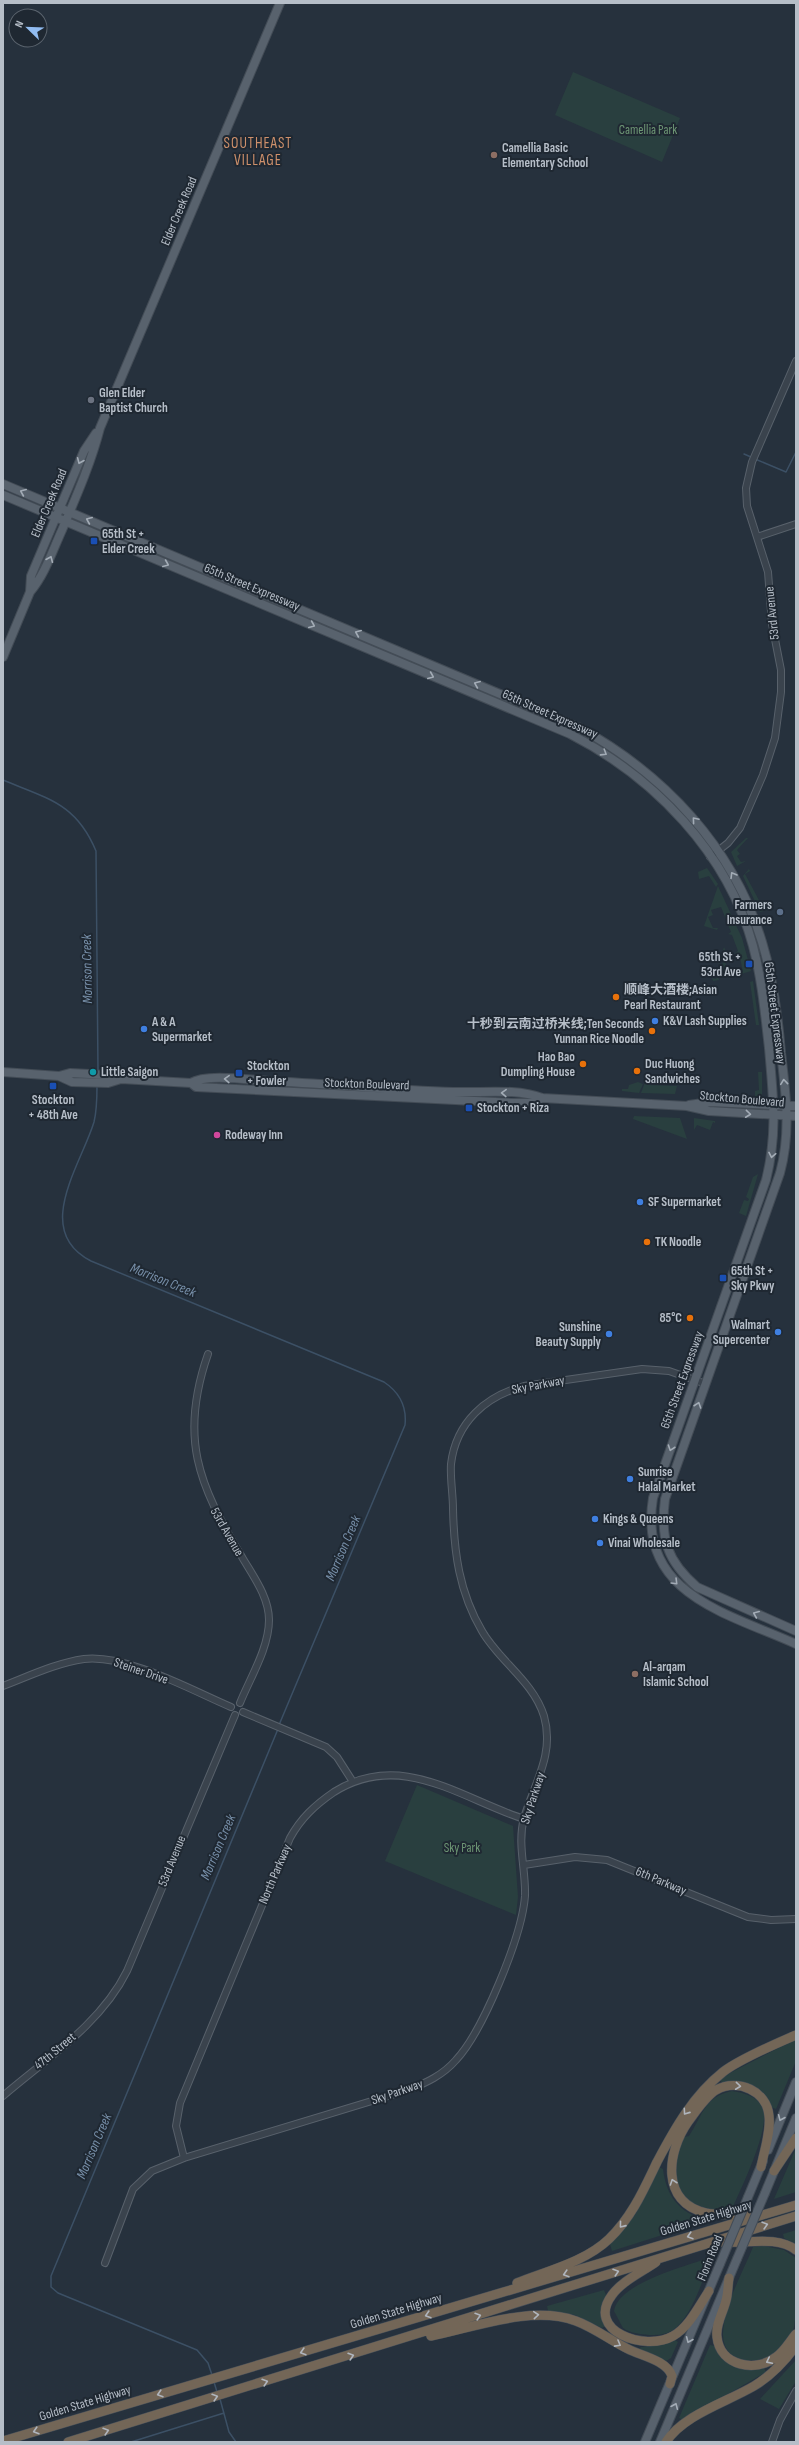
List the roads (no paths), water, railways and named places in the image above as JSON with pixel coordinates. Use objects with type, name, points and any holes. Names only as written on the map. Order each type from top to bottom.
[{"type":"highway","points":[[453,2308],[574,2261],[592,2252],[608,2240],[630,2213],[673,2131],[688,2109],[705,2089],[724,2071],[796,2035]]},
{"type":"highway","points":[[761,2167],[769,2116],[766,2104],[759,2095],[749,2088],[738,2085],[726,2086],[715,2090],[699,2107],[685,2127],[671,2161],[671,2175],[675,2188],[683,2199],[693,2208],[706,2213],[719,2215],[768,2213]]},
{"type":"highway","points":[[774,2171],[796,2138]]},
{"type":"highway","name":"Golden State Highway","points":[[3,2441],[796,2205]]},
{"type":"highway","name":"Golden State Highway","points":[[68,2442],[796,2216]]},
{"type":"highway","points":[[715,2241],[742,2244],[768,2241],[782,2243],[796,2250]]},
{"type":"highway","points":[[666,2256],[618,2288],[611,2296],[606,2309],[607,2317],[615,2331],[637,2342],[651,2342],[667,2339],[684,2328],[709,2292]]},
{"type":"highway","points":[[729,2278],[727,2296],[717,2331],[720,2346],[728,2358],[740,2365],[766,2364],[778,2356],[796,2334]]},
{"type":"highway","points":[[374,2348],[520,2317],[538,2314],[557,2315],[592,2328],[618,2344],[666,2366],[672,2376],[670,2384]]},
{"type":"highway","points":[[666,2442],[679,2426],[755,2386],[772,2374],[796,2346]]},
{"type":"main road","name":"Elder Creek Road","points":[[30,592],[41,579],[70,512],[93,455],[100,428],[280,3]]},
{"type":"main road","name":"Elder Creek Road","points":[[3,657],[30,592],[32,576],[56,517],[84,451],[100,428]]},
{"type":"main road","name":"65th Street Expressway","points":[[3,484],[578,727],[620,752],[645,771],[683,806],[718,851],[746,900],[762,943],[771,978],[780,1036],[787,1105],[787,1138],[784,1159],[665,1499],[662,1520],[667,1548],[676,1566],[697,1587],[794,1630]]},
{"type":"main road","name":"65th Street Expressway","points":[[3,495],[576,737],[607,755],[648,786],[685,822],[710,857],[739,910],[753,945],[760,974],[774,1104],[774,1144],[760,1198],[653,1498],[650,1518],[652,1543],[667,1573],[684,1591],[706,1604],[796,1644]]},
{"type":"main road","points":[[739,910],[746,918],[756,941],[762,943]]},
{"type":"main road","points":[[760,974],[767,986],[772,1022],[780,1036]]},
{"type":"main road","name":"Stockton Boulevard","points":[[3,1072],[59,1076],[72,1082],[89,1078],[121,1079],[191,1083],[196,1087],[315,1094],[533,1103],[542,1098]]},
{"type":"main road","name":"Stockton Boulevard","points":[[191,1083],[198,1078],[534,1095],[542,1098],[687,1106],[709,1111],[774,1116],[796,1116]]},
{"type":"main road","points":[[315,1084],[315,1094]]},
{"type":"main road","points":[[408,1097],[415,1093],[448,1095],[455,1092]]},
{"type":"main road","name":"Stockton Boulevard","points":[[687,1106],[710,1102],[796,1106]]},
{"type":"main road","points":[[756,1241],[750,1239],[750,1235],[759,1210],[760,1198]]},
{"type":"main road","points":[[740,1287],[738,1274],[746,1249],[743,1245]]},
{"type":"main road","points":[[756,1626],[778,1623]]},
{"type":"main road","points":[[773,1633],[794,1630]]},
{"type":"main road","name":"Florin Road","points":[[645,2442],[796,2082]]},
{"type":"main road","name":"Florin Road","points":[[660,2442],[796,2118]]},
{"type":"street","name":"53rd Avenue","points":[[710,857],[732,839],[742,824],[768,761],[778,718],[781,670],[772,624],[768,572],[746,501],[746,483],[755,455],[796,361]]},
{"type":"street","points":[[757,537],[796,524]]},
{"type":"street","name":"53rd Avenue","points":[[208,1354],[198,1383],[194,1411],[193,1434],[198,1470],[214,1509],[261,1589],[268,1615],[265,1641],[240,1703]]},
{"type":"street","name":"Sky Parkway","points":[[105,2263],[133,2189],[152,2171],[184,2158],[408,2090],[430,2081],[448,2068],[457,2060],[477,2030],[512,1952],[523,1910],[524,1865],[522,1838],[524,1819],[543,1768],[547,1729],[542,1710],[532,1690],[497,1654],[481,1630],[468,1604],[460,1577],[453,1534],[451,1468],[457,1439],[466,1423],[489,1400],[506,1391],[524,1386],[642,1369],[670,1370],[706,1384]]},
{"type":"street","name":"Steiner Drive","points":[[3,1686],[60,1665],[79,1660],[101,1658],[138,1667],[231,1706]]},
{"type":"street","points":[[243,1712],[243,1707],[240,1703],[231,1706],[235,1715],[243,1712],[326,1747],[337,1757],[354,1782]]},
{"type":"street","name":"53rd Avenue","points":[[105,2005],[127,1972],[235,1715]]},
{"type":"street","name":"North Parkway","points":[[184,2158],[177,2132],[180,2103],[290,1838],[306,1813],[330,1795],[354,1782],[388,1775],[422,1778],[524,1819]]},
{"type":"street","name":"6th Parkway","points":[[524,1865],[575,1857],[607,1860],[748,1917],[771,1920],[796,1919]]},
{"type":"street","name":"47th Street","points":[[3,2096],[93,2019],[105,2005]]},
{"type":"street","points":[[772,2442],[780,2420],[796,2391]]},
{"type":"waterway","points":[[755,459],[786,472],[796,452]]},
{"type":"waterway","points":[[744,454],[751,457]]},
{"type":"waterway","name":"Morrison Creek","points":[[3,780],[47,798],[70,812],[88,835],[96,851],[98,1071]]},
{"type":"waterway","name":"Morrison Creek","points":[[97,1085],[94,1122],[72,1177],[66,1196],[63,1215],[65,1233],[74,1248],[91,1261],[384,1382],[398,1395],[405,1412],[405,1425],[279,1725]]},
{"type":"waterway","name":"Morrison Creek","points":[[212,2375],[208,2363],[197,2350],[58,2293],[51,2287],[51,2276],[278,1729]]},
{"type":"waterway","name":"Morrison Creek","points":[[214,2382],[217,2392]]},
{"type":"waterway","name":"Morrison Creek","points":[[220,2399],[229,2432],[236,2442]]},
{"type":"waterway","points":[[131,2442],[224,2413]]},
{"type":"place","name":"Camellia Basic Elementary School","points":[[494,155]]},
{"type":"place","name":"Glen Elder Baptist Church","points":[[91,400]]},
{"type":"place","name":"65th St + Elder Creek","points":[[94,541]]},
{"type":"place","name":"Farmers Insurance","points":[[780,912]]},
{"type":"place","name":"65th St + 53rd Ave","points":[[749,964]]},
{"type":"place","name":"顺峰大酒楼;Asian Pearl Restaurant","points":[[616,997]]},
{"type":"place","name":"K&V Lash Supplies","points":[[655,1021]]},
{"type":"place","name":"A & A Supermarket","points":[[144,1029]]},
{"type":"place","name":"十秒到云南过桥米线;Ten Seconds Yunnan Rice Noodle","points":[[652,1031]]},
{"type":"place","name":"Hao Bao Dumpling House","points":[[583,1064]]},
{"type":"place","name":"Duc Huong Sandwiches","points":[[637,1071]]},
{"type":"place","name":"Little Saigon","points":[[93,1072]]},
{"type":"place","name":"Stockton + Fowler","points":[[239,1073]]},
{"type":"place","name":"Stockton + 48th Ave","points":[[53,1086]]},
{"type":"place","name":"Stockton + Riza","points":[[469,1108]]},
{"type":"place","name":"Rodeway Inn","points":[[217,1135]]},
{"type":"place","name":"SF Supermarket","points":[[640,1202]]},
{"type":"place","name":"TK Noodle","points":[[647,1242]]},
{"type":"place","name":"65th St + Sky Pkwy","points":[[723,1278]]},
{"type":"place","name":"85°C","points":[[690,1318]]},
{"type":"place","name":"Walmart Supercenter","points":[[778,1332]]},
{"type":"place","name":"Sunshine Beauty Supply","points":[[609,1334]]},
{"type":"place","name":"Sunrise Halal Market","points":[[630,1479]]},
{"type":"place","name":"Kings & Queens","points":[[595,1519]]},
{"type":"place","name":"Vinai Wholesale","points":[[600,1543]]},
{"type":"place","name":"Al-arqam Islamic School","points":[[635,1674]]},
{"type":"district","name":"SOUTHEAST VILLAGE","points":[[258,152]]},
{"type":"park label","name":"Camellia Park","points":[[648,130]]},
{"type":"park label","name":"Sky Park","points":[[462,1848]]}]
